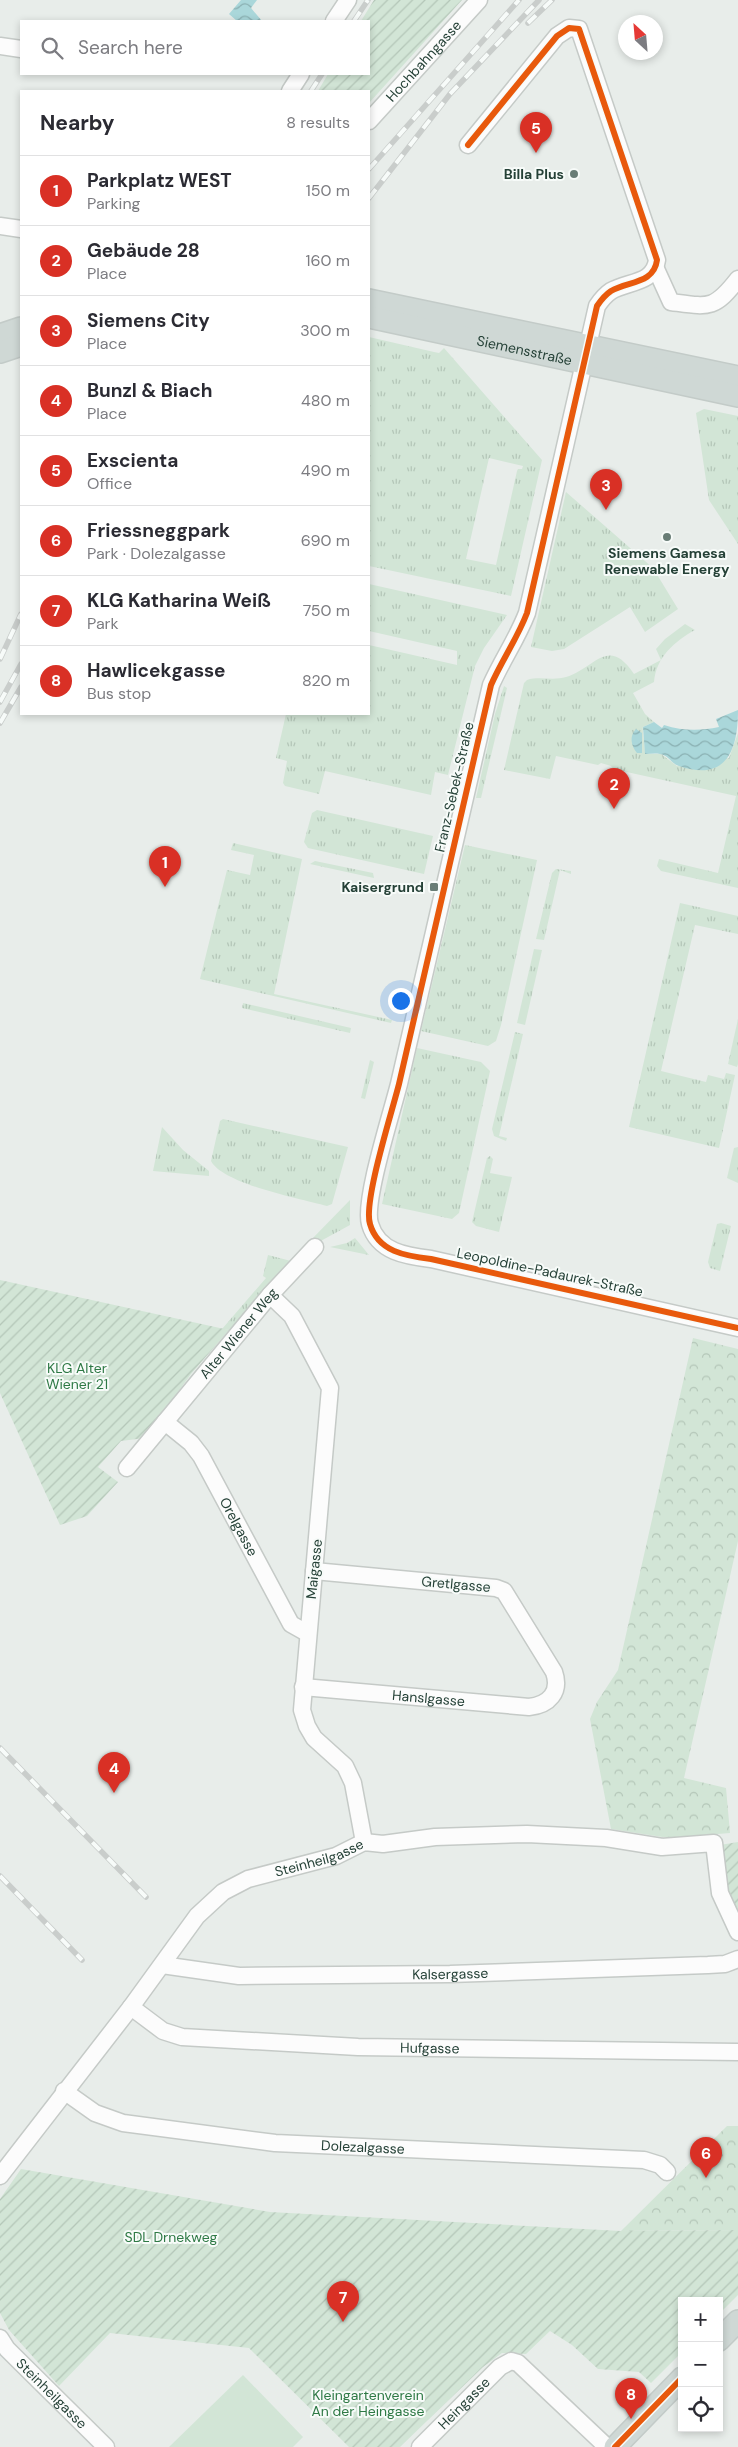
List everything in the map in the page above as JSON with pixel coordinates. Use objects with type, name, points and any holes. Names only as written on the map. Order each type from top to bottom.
[{"type":"main road","name":"Siemensstraße","points":[[370,300],[585,354],[738,396]]},
{"type":"main road","name":"Siemensstraße","points":[[370,317],[585,354],[738,377]]},
{"type":"main road","points":[[0,335],[20,328]]},
{"type":"main road","points":[[0,352],[20,345]]},
{"type":"main road","points":[[723,2336],[738,2321]]},
{"type":"main road","points":[[615,2447],[678,2382]]},
{"type":"street","points":[[335,20],[348,0]]},
{"type":"street","name":"Hochbahngasse","points":[[370,120],[479,0]]},
{"type":"street","points":[[468,145],[557,36],[569,28],[579,29],[657,260],[656,268],[672,302],[706,306],[723,298],[738,279]]},
{"type":"street","points":[[0,46],[20,49]]},
{"type":"street","points":[[291,90],[300,75]]},
{"type":"street","points":[[0,226],[20,229]]},
{"type":"street","name":"Franz-Sebek-Straße","points":[[369,1223],[369,1202],[399,1085],[491,685],[501,662],[519,632],[526,613],[597,306],[603,297],[621,287],[646,278],[656,268]]},
{"type":"street","name":"Leopoldine-Padaurek-Straße","points":[[369,1223],[379,1242],[390,1250],[406,1256],[431,1259],[582,1291],[738,1328]]},
{"type":"street","name":"Alter Wiener Weg","points":[[127,1468],[270,1295],[315,1247]]},
{"type":"street","name":"Maigasse","points":[[270,1295],[292,1316],[330,1388],[307,1633],[302,1710],[307,1726],[314,1738],[345,1766],[353,1783],[364,1842]]},
{"type":"street","name":"Orelgasse","points":[[165,1422],[191,1443],[201,1456],[291,1624],[307,1633]]},
{"type":"street","name":"Gretlgasse","points":[[314,1571],[496,1588],[504,1591],[554,1672],[557,1681],[552,1698]]},
{"type":"street","name":"Hanslgasse","points":[[303,1686],[529,1707],[540,1706],[552,1698]]},
{"type":"street","name":"Steinheilgasse","points":[[0,2176],[131,2007],[197,1916],[223,1892],[248,1879],[336,1856],[364,1842],[383,1844],[435,1837],[527,1834],[606,1838],[662,1847],[714,1843],[720,1893],[738,1932]]},
{"type":"street","name":"Kalsergasse","points":[[162,1964],[248,1976],[450,1974],[725,1964],[738,1959]]},
{"type":"street","name":"Hufgasse","points":[[131,2007],[163,2031],[182,2037],[358,2047],[738,2052]]},
{"type":"street","name":"Dolezalgasse","points":[[64,2091],[95,2113],[123,2123],[247,2139],[314,2145],[644,2160],[660,2165],[667,2172]]},
{"type":"street","name":"Steinheilgasse","points":[[0,2338],[7,2349],[106,2447]]},
{"type":"street","name":"Heingasse","points":[[420,2447],[500,2367],[511,2361],[518,2363],[607,2447]]},
{"type":"green space","points":[[374,0],[462,0],[370,102],[370,90],[319,90],[327,75],[370,75],[370,20],[362,20]]},
{"type":"green space","points":[[370,337],[439,353],[444,348],[542,460],[511,596],[370,566]],"holes":[[[489,458],[523,466],[522,469],[517,471],[496,565],[466,559]]]},
{"type":"green space","points":[[704,409],[738,416],[738,544],[709,500],[696,413]]},
{"type":"green space","points":[[566,492],[653,568],[678,609],[645,632],[630,607],[564,649],[552,651],[531,647]]},
{"type":"green space","points":[[370,584],[507,615],[484,648],[475,666],[448,775],[435,772],[431,795],[325,771],[319,794],[285,786],[283,783],[287,761],[276,758],[286,715],[370,715],[370,645],[457,665],[457,651],[370,631]]},
{"type":"green space","points":[[685,624],[695,630],[680,639],[663,657],[658,665],[654,682],[633,693],[645,714],[654,722],[643,727],[646,754],[661,754],[677,766],[729,758],[738,733],[738,888],[661,871],[657,866],[659,859],[718,873],[736,796],[613,769],[611,766],[601,763],[598,765],[556,756],[550,779],[504,770],[524,683],[527,680],[566,677],[609,655],[625,663],[634,674],[661,660],[656,649],[665,639]]},
{"type":"green space","points":[[504,686],[507,688],[481,798],[476,798],[495,714]]},
{"type":"green space","points":[[317,810],[433,836],[424,874],[308,848],[304,842],[312,813]]},
{"type":"green space","points":[[233,843],[302,859],[274,994],[392,1020],[391,1023],[200,979],[227,870],[250,875],[254,855],[231,850]]},
{"type":"green space","points":[[465,845],[537,860],[501,1025],[496,1041],[488,1046],[421,1031]]},
{"type":"green space","points":[[315,861],[373,873],[374,878],[310,864]]},
{"type":"green space","points":[[556,869],[571,871],[571,874],[560,870],[544,940],[536,939],[552,873]]},
{"type":"green space","points":[[680,903],[738,916],[738,934],[695,925],[661,1071],[706,1082],[708,1075],[724,1079],[726,1073],[735,1075],[719,1148],[629,1127]]},
{"type":"green space","points":[[534,949],[542,950],[525,1025],[517,1023]]},
{"type":"green space","points":[[243,1003],[351,1028],[350,1033],[242,1008]]},
{"type":"green space","points":[[738,1019],[738,1064],[737,1067],[728,1064]]},
{"type":"green space","points":[[515,1032],[523,1034],[499,1136],[507,1138],[506,1141],[494,1136],[492,1129]]},
{"type":"green space","points":[[417,1048],[481,1062],[490,1071],[459,1213],[452,1219],[382,1204]]},
{"type":"green space","points":[[370,1060],[374,1062],[365,1099],[361,1098]]},
{"type":"green space","points":[[223,1119],[348,1147],[332,1204],[327,1206],[264,1190],[246,1184],[218,1169],[211,1161],[220,1121]]},
{"type":"green space","points":[[162,1127],[183,1150],[209,1171],[209,1176],[153,1171]]},
{"type":"green space","points":[[738,1147],[738,1183],[727,1178],[734,1148]]},
{"type":"green space","points":[[490,1156],[493,1159],[490,1173],[512,1177],[499,1232],[476,1226],[472,1222],[487,1158]]},
{"type":"green space","points":[[350,1200],[350,1225],[312,1245],[309,1242]]},
{"type":"green space","points":[[721,1223],[731,1226],[720,1271],[710,1268],[708,1262],[717,1224]]},
{"type":"green space","points":[[355,1238],[369,1255],[330,1247],[347,1243]]},
{"type":"green space","points":[[268,1255],[291,1261],[229,1330],[222,1329],[266,1278],[263,1276]]},
{"type":"green space","name":"KLG Alter Wiener 21","points":[[0,1280],[229,1330],[191,1374],[145,1438],[121,1441],[98,1467],[118,1482],[87,1516],[60,1525],[0,1393]]},
{"type":"green space","points":[[693,1338],[738,1349],[738,1541],[684,1778],[726,1788],[730,1833],[669,1838],[611,1829],[590,1719],[597,1702],[618,1670]]},
{"type":"green space","points":[[738,1842],[738,1921],[729,1905],[720,1845]]},
{"type":"green space","points":[[727,2126],[738,2126],[738,2230],[621,2231]]},
{"type":"green space","points":[[21,2169],[270,2212],[621,2231],[738,2230],[738,2295],[723,2310],[723,2297],[678,2297],[678,2356],[651,2383],[639,2372],[598,2369],[572,2345],[550,2331],[526,2354],[502,2353],[483,2367],[400,2447],[349,2447],[249,2348],[110,2333],[59,2386],[9,2330],[0,2313],[0,2199]]},
{"type":"green space","points":[[243,2375],[303,2437],[293,2447],[169,2447]]},
{"type":"water","points":[[241,0],[257,0],[251,8],[261,20],[236,20],[229,14]]},
{"type":"water","points":[[738,710],[732,750],[718,766],[708,770],[695,770],[677,765],[663,755],[645,754],[643,727],[654,722],[662,728],[664,725],[698,730],[719,727],[716,719]]},
{"type":"water","points":[[636,729],[642,733],[642,753],[637,753],[632,744],[632,735]]},
{"type":"railway","points":[[355,20],[368,0]]},
{"type":"railway","points":[[370,168],[519,0]]},
{"type":"railway","points":[[370,197],[450,94],[539,0]]},
{"type":"railway","points":[[528,23],[552,0]]},
{"type":"railway","points":[[312,90],[321,75]]},
{"type":"railway","points":[[0,659],[20,616]]},
{"type":"railway","points":[[0,702],[20,666]]},
{"type":"railway","points":[[0,723],[20,689]]},
{"type":"railway","points":[[0,1748],[146,1897]]},
{"type":"railway","points":[[0,1876],[82,1960]]},
{"type":"cycle path","points":[[468,145],[557,36],[569,28],[579,29],[657,260],[655,268],[646,278],[611,291],[597,306],[527,613],[491,685],[399,1084],[374,1177],[369,1213],[370,1224],[379,1241],[386,1247],[403,1254],[738,1328]]},
{"type":"cycle path","points":[[615,2447],[678,2382]]},
{"type":"place","name":"Exscienta","points":[[536,153]]},
{"type":"place","name":"Billa Plus","points":[[574,174]]},
{"type":"place","name":"Siemens City","points":[[606,510]]},
{"type":"place","name":"Siemens Gamesa Renewable Energy","points":[[667,537]]},
{"type":"place","name":"Gebäude 28","points":[[614,809]]},
{"type":"place","name":"Parkplatz WEST","points":[[165,887]]},
{"type":"place","name":"Kaisergrund","points":[[434,887]]},
{"type":"place","name":"Bunzl & Biach","points":[[114,1793]]},
{"type":"place","name":"Friessneggpark","points":[[706,2178]]},
{"type":"place","name":"KLG Katharina Weiß","points":[[343,2322]]},
{"type":"place","name":"Hawlicekgasse","points":[[631,2419]]},
{"type":"park label","name":"SDL Drnekweg","points":[[171,2237]]},
{"type":"park label","name":"Kleingartenverein An der Heingasse","points":[[368,2404]]}]
